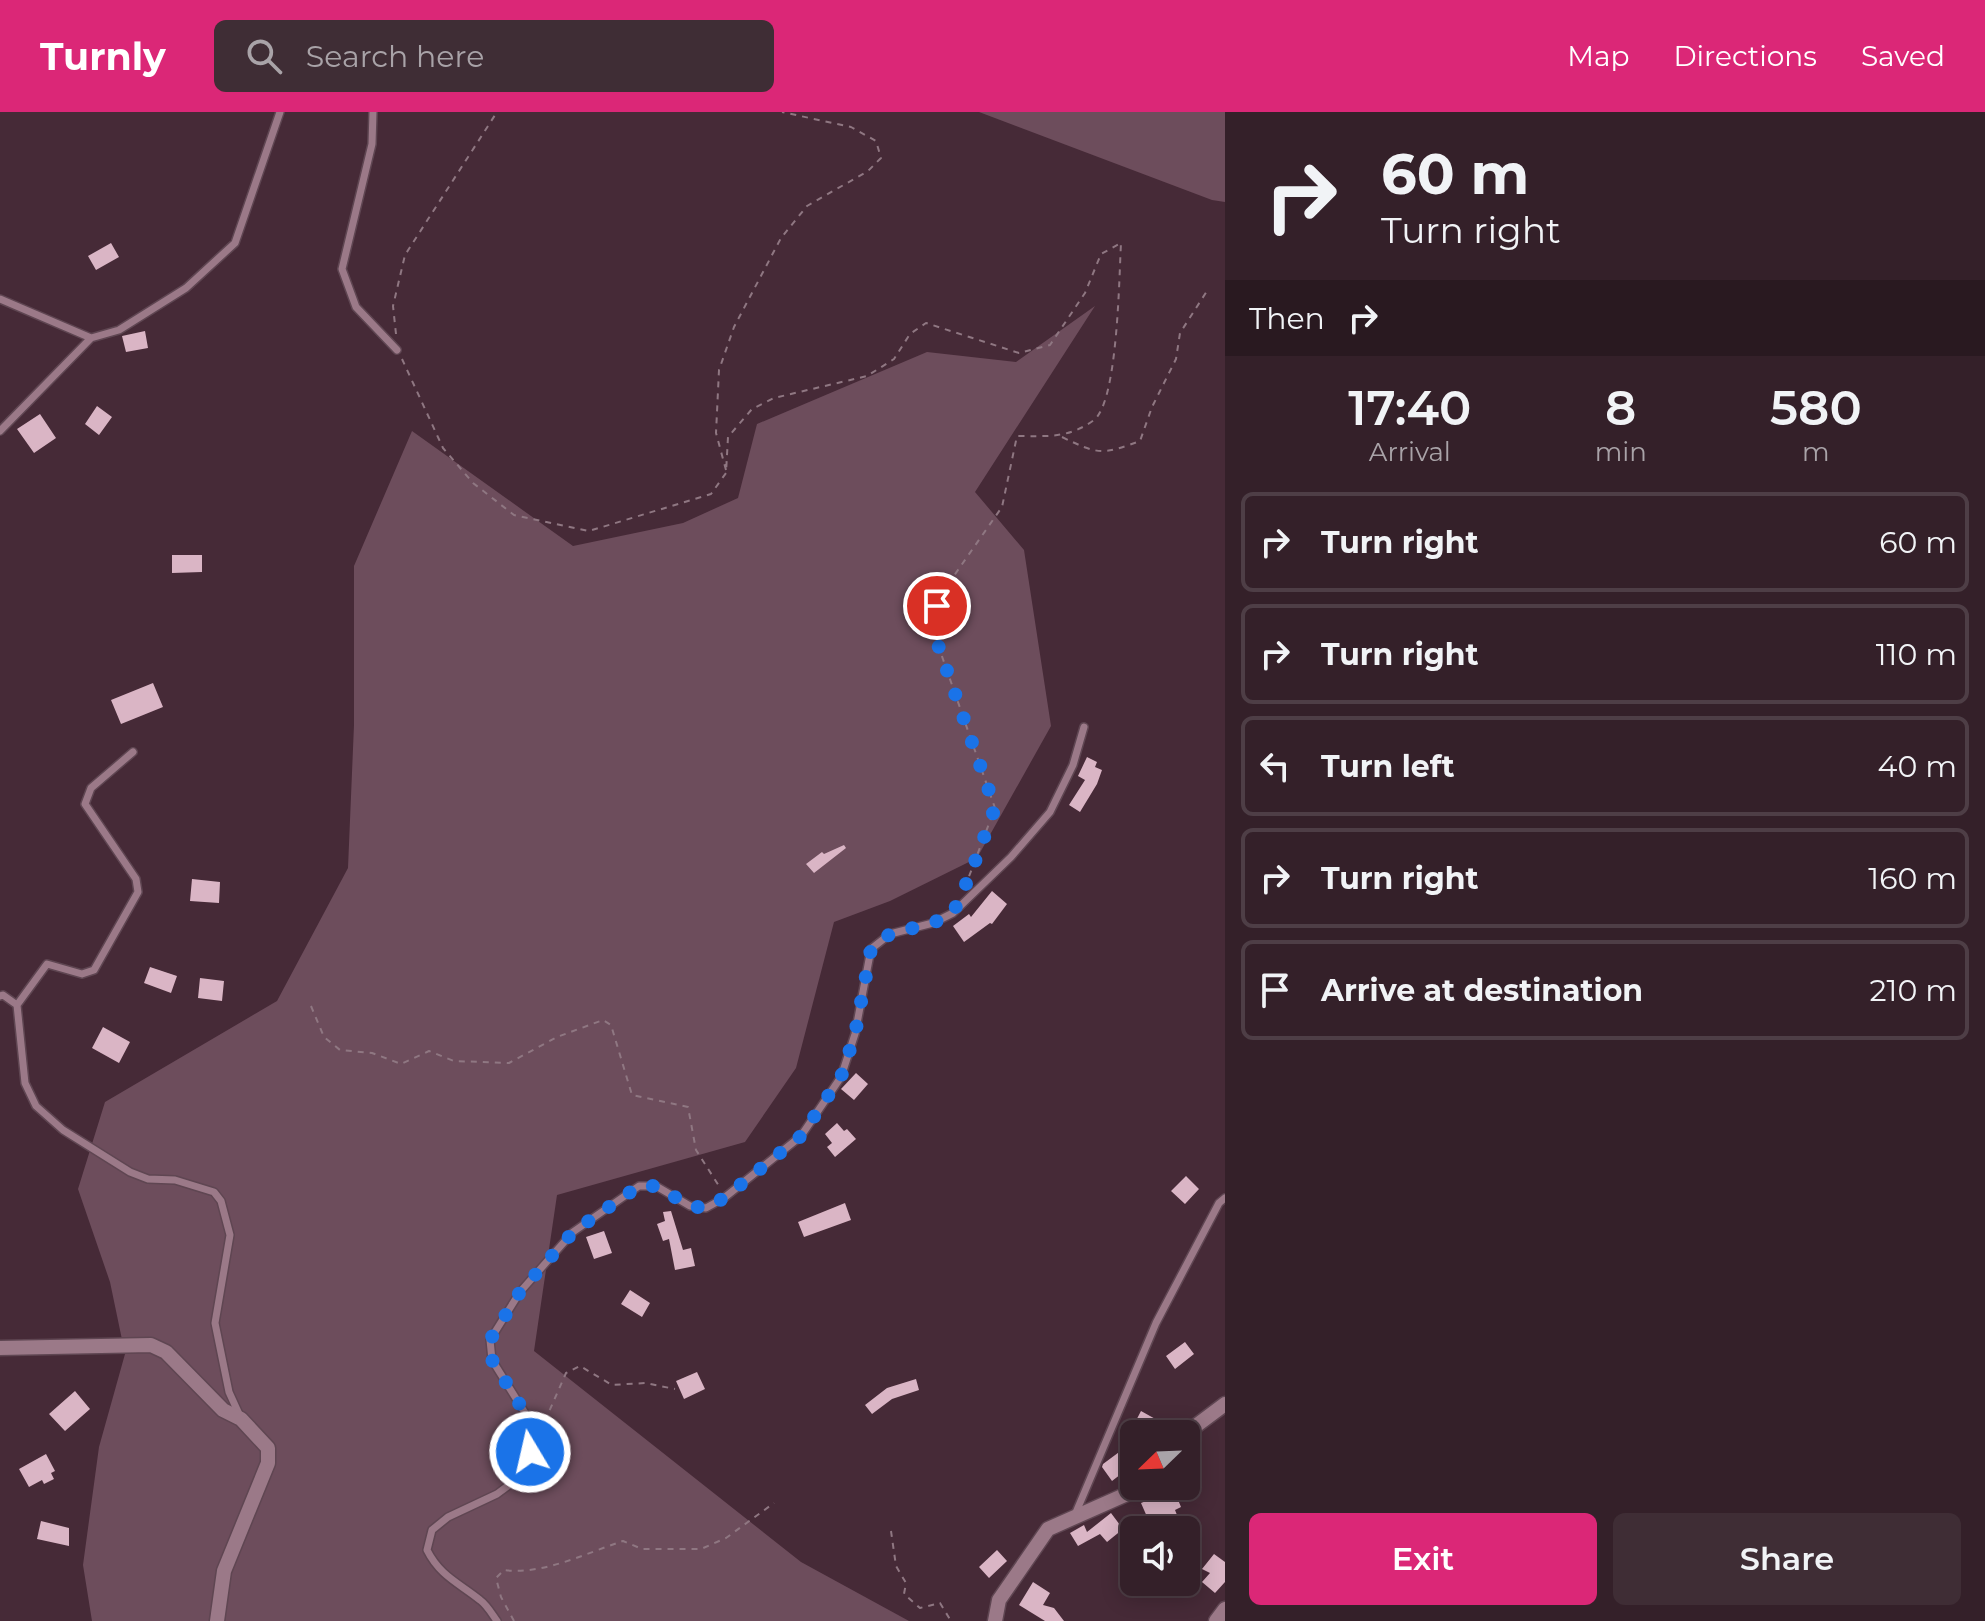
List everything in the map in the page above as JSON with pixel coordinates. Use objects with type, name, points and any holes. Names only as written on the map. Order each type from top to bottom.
[{"type":"street","points":[[0,1348],[151,1345],[166,1352],[223,1410],[241,1419],[268,1448],[268,1463],[224,1571],[217,1621]]},
{"type":"street","points":[[1200,1423],[1225,1404]]},
{"type":"street","points":[[995,1621],[999,1600],[1048,1529],[1120,1497]]},
{"type":"street","points":[[1216,1621],[1225,1609]]},
{"type":"lane","points":[[0,431],[91,338],[119,330],[186,288],[235,243],[280,112]]},
{"type":"lane","points":[[373,112],[372,144],[342,269],[356,307],[397,350]]},
{"type":"lane","points":[[0,299],[91,338]]},
{"type":"lane","points":[[497,1621],[481,1601],[459,1588],[434,1564],[427,1550],[432,1530],[448,1517],[497,1494],[521,1476],[530,1452],[525,1413],[492,1360],[490,1340],[520,1292],[573,1232],[639,1186],[656,1186],[690,1206],[706,1208],[724,1198],[801,1136],[841,1077],[855,1034],[871,949],[890,934],[933,923],[953,913],[1011,857],[1050,812],[1073,765],[1084,727]]},
{"type":"lane","points":[[133,752],[91,788],[85,804],[136,879],[138,892],[94,970],[82,974],[47,964],[17,1005],[25,1083],[36,1106],[63,1130],[130,1172],[148,1179],[175,1180],[214,1192],[221,1201],[230,1235],[215,1323],[229,1392],[241,1419]]},
{"type":"lane","points":[[0,996],[17,1005]]},
{"type":"lane","points":[[1073,1519],[1156,1323],[1219,1203],[1225,1198]]},
{"type":"path","points":[[497,112],[405,255],[393,306],[397,350],[443,448],[473,483],[514,515],[589,531],[711,494],[726,473],[728,437],[752,409],[774,398],[867,376],[894,359],[910,334],[926,323],[1019,353],[1050,345],[1085,293],[1101,254],[1121,243],[1111,385],[1096,418],[1061,437]]},
{"type":"path","points":[[726,473],[716,433],[719,370],[734,327],[781,238],[807,206],[868,171],[881,158],[876,141],[851,127],[782,112]]},
{"type":"path","points":[[964,888],[995,808],[930,622],[944,590],[1002,507],[1017,436],[1061,437],[1084,448],[1108,453],[1140,441],[1152,407],[1176,359],[1180,333],[1207,291]]},
{"type":"path","points":[[311,1006],[324,1037],[340,1050],[372,1053],[401,1064],[429,1051],[454,1061],[509,1063],[557,1037],[603,1020],[611,1025],[632,1095],[688,1107],[696,1150],[724,1198]]},
{"type":"path","points":[[530,1452],[566,1373],[580,1366],[612,1385],[645,1383],[675,1389]]},
{"type":"path","points":[[514,1621],[501,1597],[496,1578],[504,1570],[521,1572],[551,1565],[623,1541],[642,1549],[701,1549],[726,1538],[774,1503]]},
{"type":"path","points":[[891,1531],[896,1566],[906,1583],[904,1594],[920,1608],[940,1603],[951,1621]]},
{"type":"shaded area","points":[[979,112],[1225,112],[1225,202],[1212,200]]},
{"type":"shaded area","points":[[1095,306],[975,492],[1024,550],[1051,726],[977,858],[890,901],[834,922],[796,1068],[745,1142],[557,1195],[534,1351],[801,1562],[909,1621],[92,1621],[83,1565],[99,1447],[125,1354],[110,1282],[78,1189],[105,1102],[277,1001],[348,868],[354,725],[354,566],[412,431],[573,546],[683,523],[738,498],[757,424],[927,352],[1016,362]]},
{"type":"building","points":[[111,243],[119,257],[96,270],[88,256]]},
{"type":"building","points":[[145,331],[148,348],[126,352],[122,336]]},
{"type":"building","points":[[97,406],[112,417],[99,435],[85,424]]},
{"type":"building","points":[[40,414],[56,438],[34,453],[17,429]]},
{"type":"building","points":[[172,555],[202,555],[202,572],[172,573]]},
{"type":"building","points":[[153,683],[163,707],[121,724],[111,700]]},
{"type":"building","points":[[1087,757],[1097,762],[1095,767],[1102,770],[1080,812],[1069,805],[1085,780],[1078,776]]},
{"type":"building","points":[[844,845],[846,848],[814,873],[806,864],[822,852],[824,854]]},
{"type":"building","points":[[192,879],[220,882],[219,903],[190,901]]},
{"type":"building","points":[[992,891],[1007,904],[992,924],[964,942],[953,926],[969,914],[971,917]]},
{"type":"building","points":[[150,967],[177,976],[171,993],[144,983]]},
{"type":"building","points":[[200,978],[224,981],[222,1001],[198,998]]},
{"type":"building","points":[[103,1027],[130,1042],[119,1063],[92,1048]]},
{"type":"building","points":[[856,1073],[868,1084],[854,1100],[841,1089]]},
{"type":"building","points":[[837,1123],[856,1139],[835,1157],[827,1147],[832,1143],[825,1134]]},
{"type":"building","points":[[1186,1176],[1199,1189],[1185,1204],[1171,1191]]},
{"type":"building","points":[[845,1203],[851,1220],[804,1237],[798,1222]]},
{"type":"building","points":[[671,1211],[683,1250],[691,1248],[695,1266],[675,1270],[669,1239],[663,1241],[657,1224],[665,1221],[663,1212]]},
{"type":"building","points":[[604,1231],[612,1253],[594,1259],[586,1237]]},
{"type":"building","points":[[630,1290],[650,1303],[642,1317],[621,1304]]},
{"type":"building","points":[[1185,1342],[1194,1354],[1175,1369],[1166,1356]]},
{"type":"building","points":[[697,1372],[705,1389],[684,1399],[676,1381]]},
{"type":"building","points":[[916,1379],[919,1390],[892,1399],[872,1414],[865,1405],[887,1388]]},
{"type":"building","points":[[75,1391],[90,1409],[65,1431],[49,1414]]},
{"type":"building","points":[[1141,1411],[1157,1420],[1136,1420]]},
{"type":"building","points":[[1120,1451],[1120,1475],[1112,1481],[1103,1464]]},
{"type":"building","points":[[46,1454],[55,1471],[51,1473],[54,1479],[44,1484],[42,1480],[29,1487],[19,1469]]},
{"type":"building","points":[[1178,1500],[1181,1507],[1175,1510],[1175,1516],[1147,1516],[1141,1503]]},
{"type":"building","points":[[1111,1513],[1120,1525],[1120,1531],[1107,1542],[1100,1534],[1078,1546],[1070,1533],[1084,1525],[1087,1532]]},
{"type":"building","points":[[41,1521],[69,1528],[69,1546],[37,1539]]},
{"type":"building","points":[[997,1550],[1007,1561],[989,1578],[979,1567]]},
{"type":"building","points":[[1214,1554],[1225,1562],[1225,1582],[1215,1593],[1202,1582],[1210,1573],[1202,1569]]},
{"type":"building","points":[[1033,1582],[1050,1593],[1043,1605],[1054,1608],[1064,1621],[1045,1621],[1019,1605]]},
{"type":"route","points":[[530,1452],[525,1413],[492,1360],[490,1340],[520,1292],[573,1232],[639,1186],[656,1186],[690,1206],[706,1208],[724,1198],[801,1136],[841,1077],[855,1034],[871,949],[890,934],[933,923],[953,913],[995,808],[930,622],[937,606]]}]
